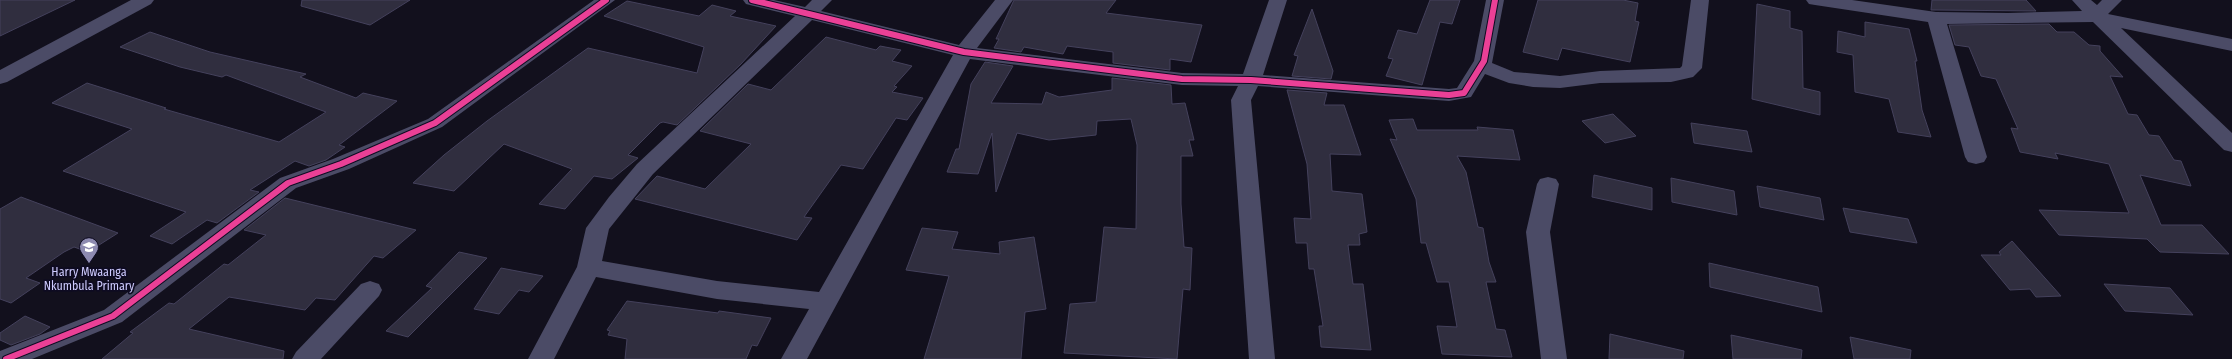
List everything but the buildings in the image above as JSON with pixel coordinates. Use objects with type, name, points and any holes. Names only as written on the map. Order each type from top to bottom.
[{"type":"street","points":[[0,78],[145,0]]},
{"type":"street","points":[[5,357],[113,316],[288,184],[348,161],[435,123],[606,0]]},
{"type":"street","points":[[752,0],[816,6],[964,52],[1182,79],[1251,80],[1449,95],[1464,93],[1482,66],[1495,0]]},
{"type":"street","points":[[794,359],[964,52],[1004,0]]},
{"type":"street","points":[[1262,359],[1241,100],[1251,80],[1278,0]]},
{"type":"street","points":[[1482,66],[1509,78],[1560,82],[1600,77],[1671,76],[1686,73],[1692,68],[1700,0]]},
{"type":"street","points":[[1815,0],[1936,18],[2008,19],[2098,17],[2232,45]]},
{"type":"street","points":[[2081,0],[2232,145]]},
{"type":"street","points":[[2098,17],[2113,0]]},
{"type":"street","points":[[541,359],[588,267],[598,228],[645,169],[816,6]]},
{"type":"street","points":[[1936,18],[1976,157]]},
{"type":"street","points":[[1548,184],[1538,232],[1554,359]]},
{"type":"street","points":[[588,267],[718,290],[826,302]]},
{"type":"street","points":[[305,359],[370,290]]},
{"type":"cycle path","points":[[6,359],[113,316],[288,183],[341,164],[435,123],[606,0]]},
{"type":"cycle path","points":[[752,0],[964,52],[1182,79],[1251,80],[1449,95],[1464,93],[1484,61],[1495,0]]},
{"type":"place","name":"Harry Mwaanga Nkumbula Primary","points":[[89,264]]}]
